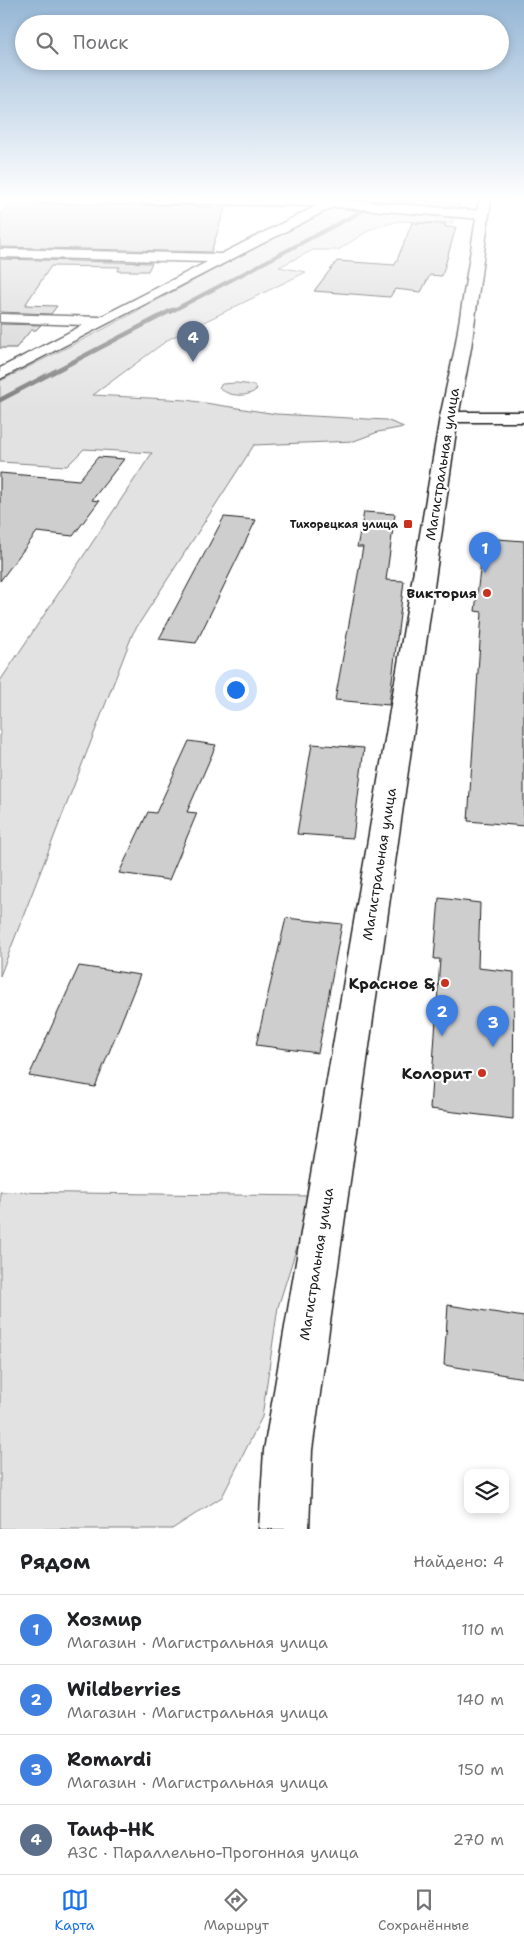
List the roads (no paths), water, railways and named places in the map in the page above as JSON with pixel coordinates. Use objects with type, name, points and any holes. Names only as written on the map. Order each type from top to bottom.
[{"type":"street","points":[[0,374],[197,271]]},
{"type":"street","name":"Магистральная улица","points":[[284,1529],[288,1450],[450,413],[463,348],[474,271]]},
{"type":"street","points":[[0,318],[102,321]]},
{"type":"street","points":[[0,358],[31,359]]},
{"type":"street","points":[[450,413],[524,409]]},
{"type":"street","points":[[450,413],[524,417]]},
{"type":"waterway","points":[[170,312],[247,271]]},
{"type":"waterway","points":[[0,400],[172,310]]},
{"type":"place","name":"Таиф-НК","points":[[193,362]]},
{"type":"place","name":"Тихорецкая улица","points":[[408,524]]},
{"type":"place","name":"Хозмир","points":[[485,573]]},
{"type":"place","name":"Виктория","points":[[487,593]]},
{"type":"place","name":"Красное &","points":[[445,983]]},
{"type":"place","name":"Wildberries","points":[[442,1036]]},
{"type":"place","name":"Romardi","points":[[493,1047]]},
{"type":"place","name":"Колорит","points":[[482,1073]]}]
